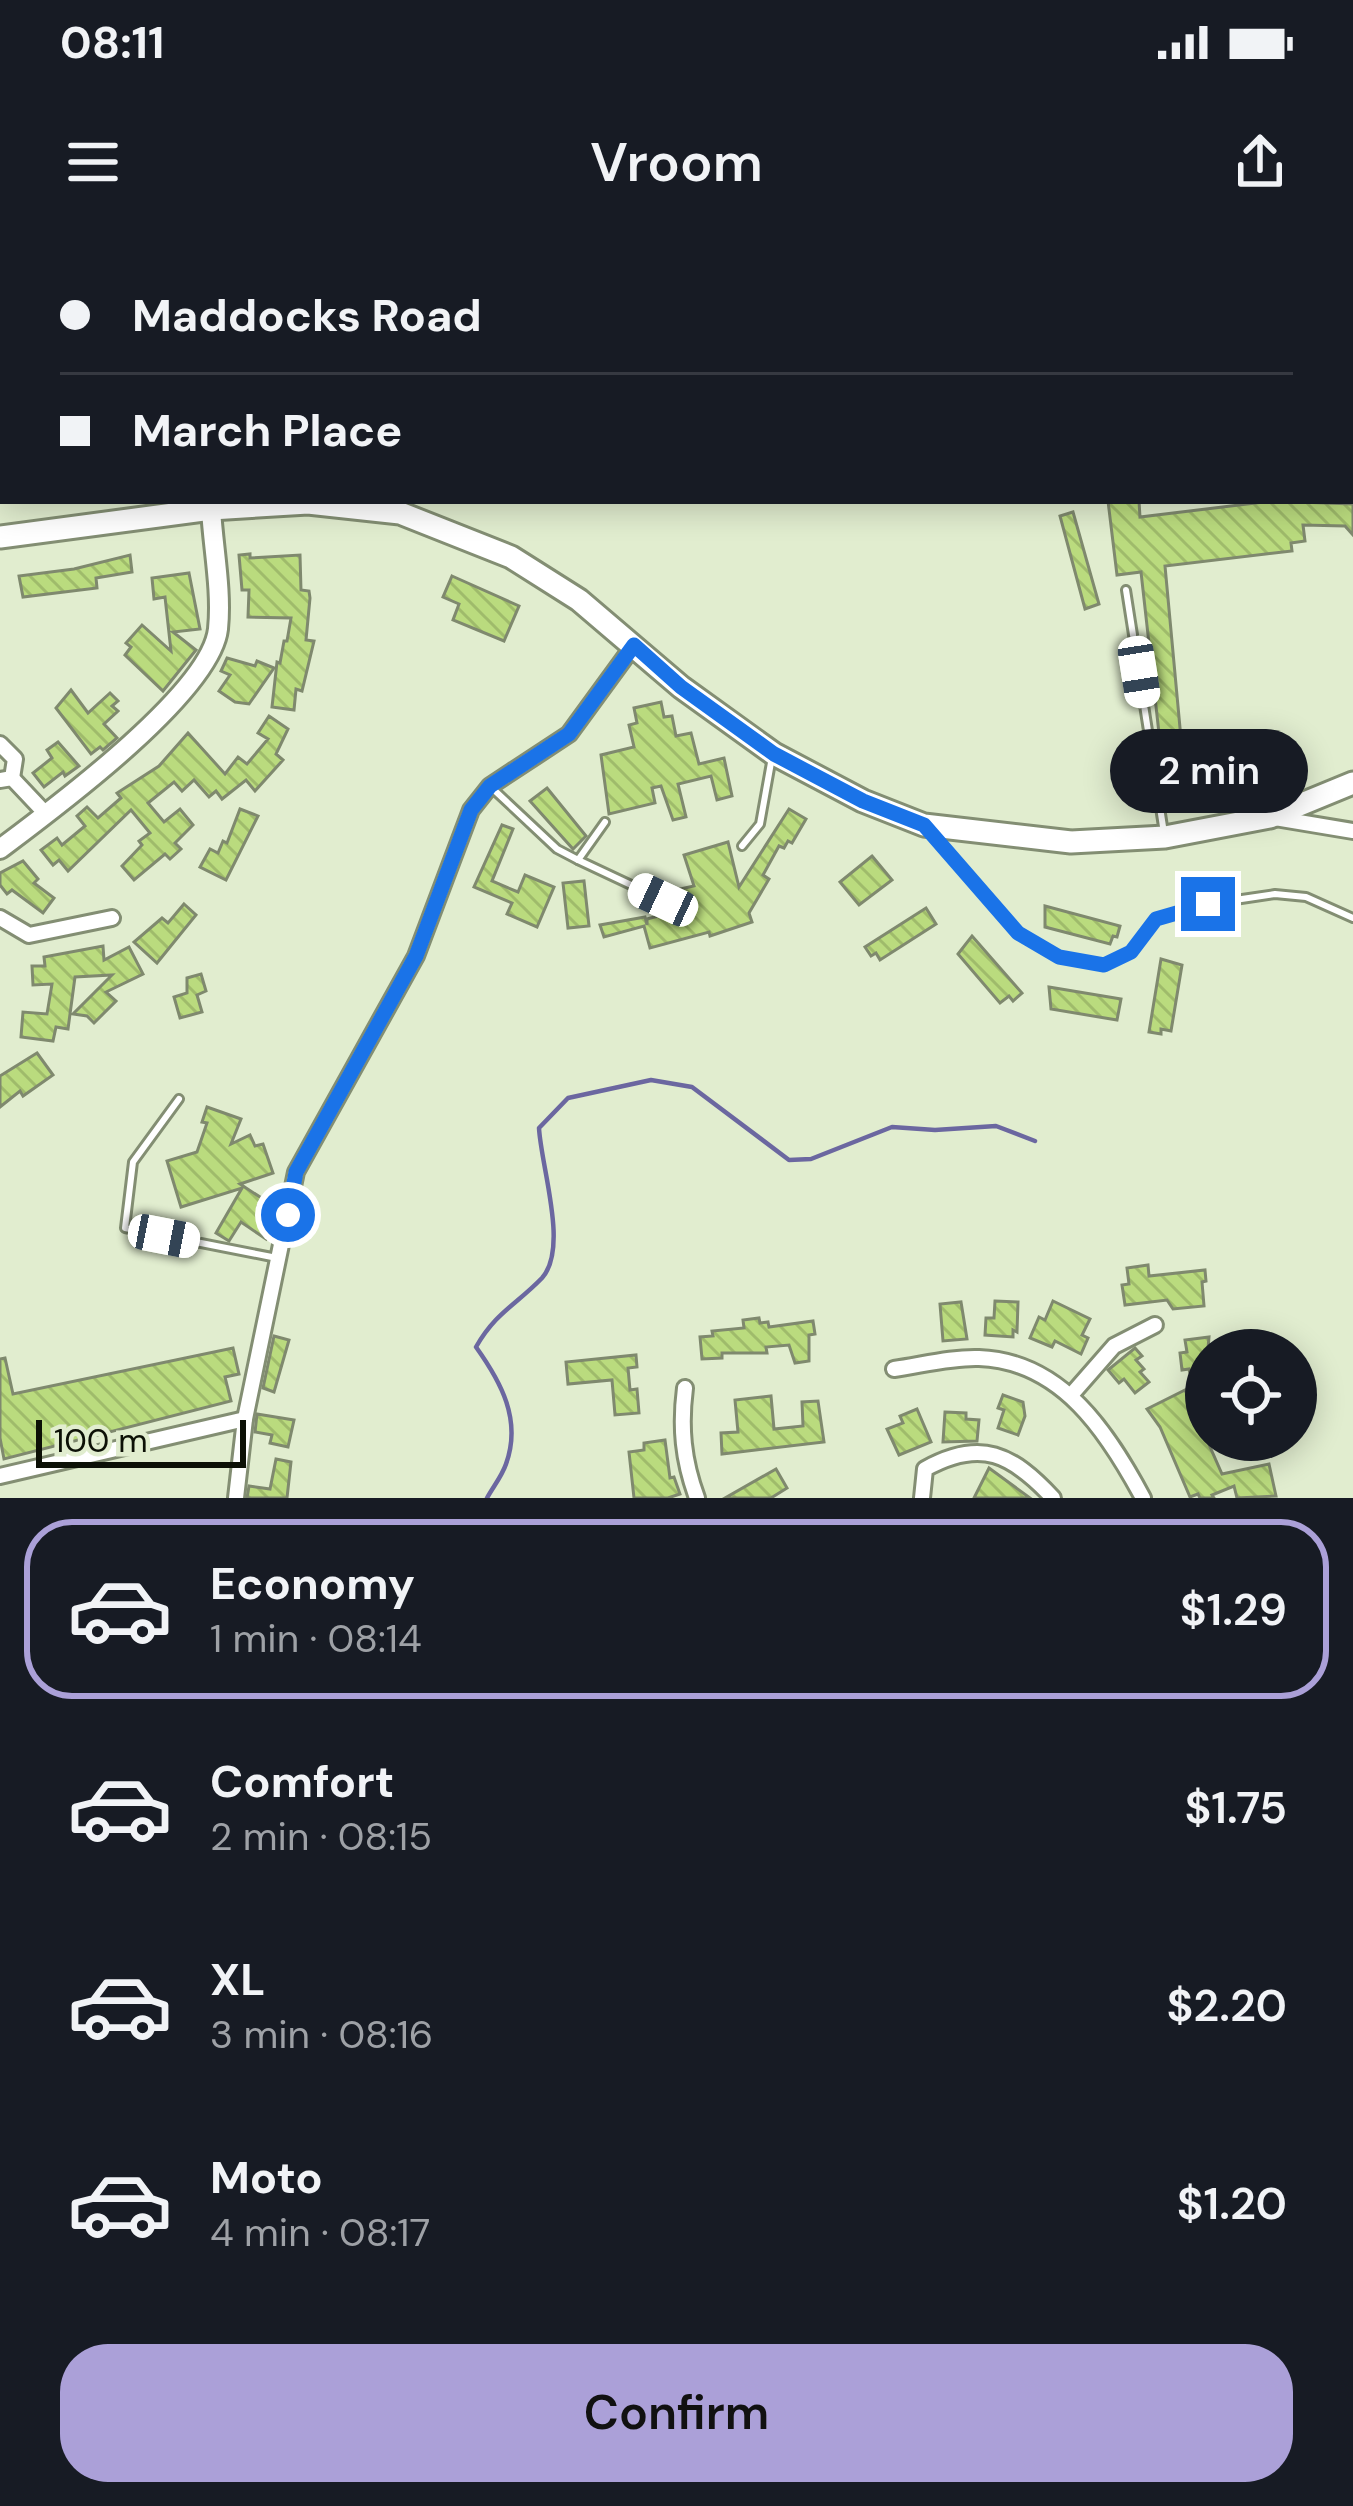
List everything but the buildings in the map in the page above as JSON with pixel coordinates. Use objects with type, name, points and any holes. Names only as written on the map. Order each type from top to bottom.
[{"type":"main road","points":[[0,537],[211,508],[289,504]]},
{"type":"main road","points":[[317,504],[400,513],[511,557],[579,600],[681,687],[774,754],[863,801],[924,825],[1071,842],[1165,837],[1270,818],[1353,783]]},
{"type":"main road","points":[[0,849],[128,748],[191,680],[218,633],[211,508]]},
{"type":"street","points":[[236,1498],[245,1419],[296,1172],[416,956],[471,810],[490,786],[569,734],[634,645]]},
{"type":"street","points":[[0,744],[14,759],[6,779],[46,814]]},
{"type":"street","points":[[1270,818],[1353,830]]},
{"type":"street","points":[[0,918],[28,935],[112,918]]},
{"type":"street","points":[[1072,1394],[1114,1346],[1155,1325]]},
{"type":"street","points":[[894,1369],[979,1358],[1015,1364],[1072,1394],[1116,1448],[1143,1498]]},
{"type":"street","points":[[685,1388],[680,1424],[697,1498]]},
{"type":"street","points":[[0,1476],[245,1419]]},
{"type":"street","points":[[922,1498],[925,1469],[950,1456],[981,1450],[1024,1467],[1053,1498]]},
{"type":"lane","points":[[1126,590],[1165,837]]},
{"type":"lane","points":[[742,846],[760,824],[767,768],[774,754]]},
{"type":"lane","points":[[490,786],[557,849],[663,900]]},
{"type":"lane","points":[[578,860],[605,822]]},
{"type":"lane","points":[[924,825],[1018,933],[1059,957],[1104,965],[1131,952],[1156,919],[1208,904],[1274,894],[1306,897],[1353,918]]},
{"type":"lane","points":[[179,1099],[133,1162],[125,1228],[280,1259]]},
{"type":"waterway","points":[[487,1498],[506,1464],[512,1432],[501,1388],[476,1347],[491,1325],[550,1265],[553,1228],[539,1128],[568,1098],[651,1080],[692,1087],[789,1160],[811,1159],[892,1127],[996,1126],[1035,1141]]},
{"type":"route","points":[[288,1215],[296,1172],[416,956],[471,810],[490,786],[569,734],[634,645],[681,687],[774,754],[863,801],[924,825],[1018,933],[1059,957],[1104,965],[1131,952],[1156,919],[1208,904]]}]
